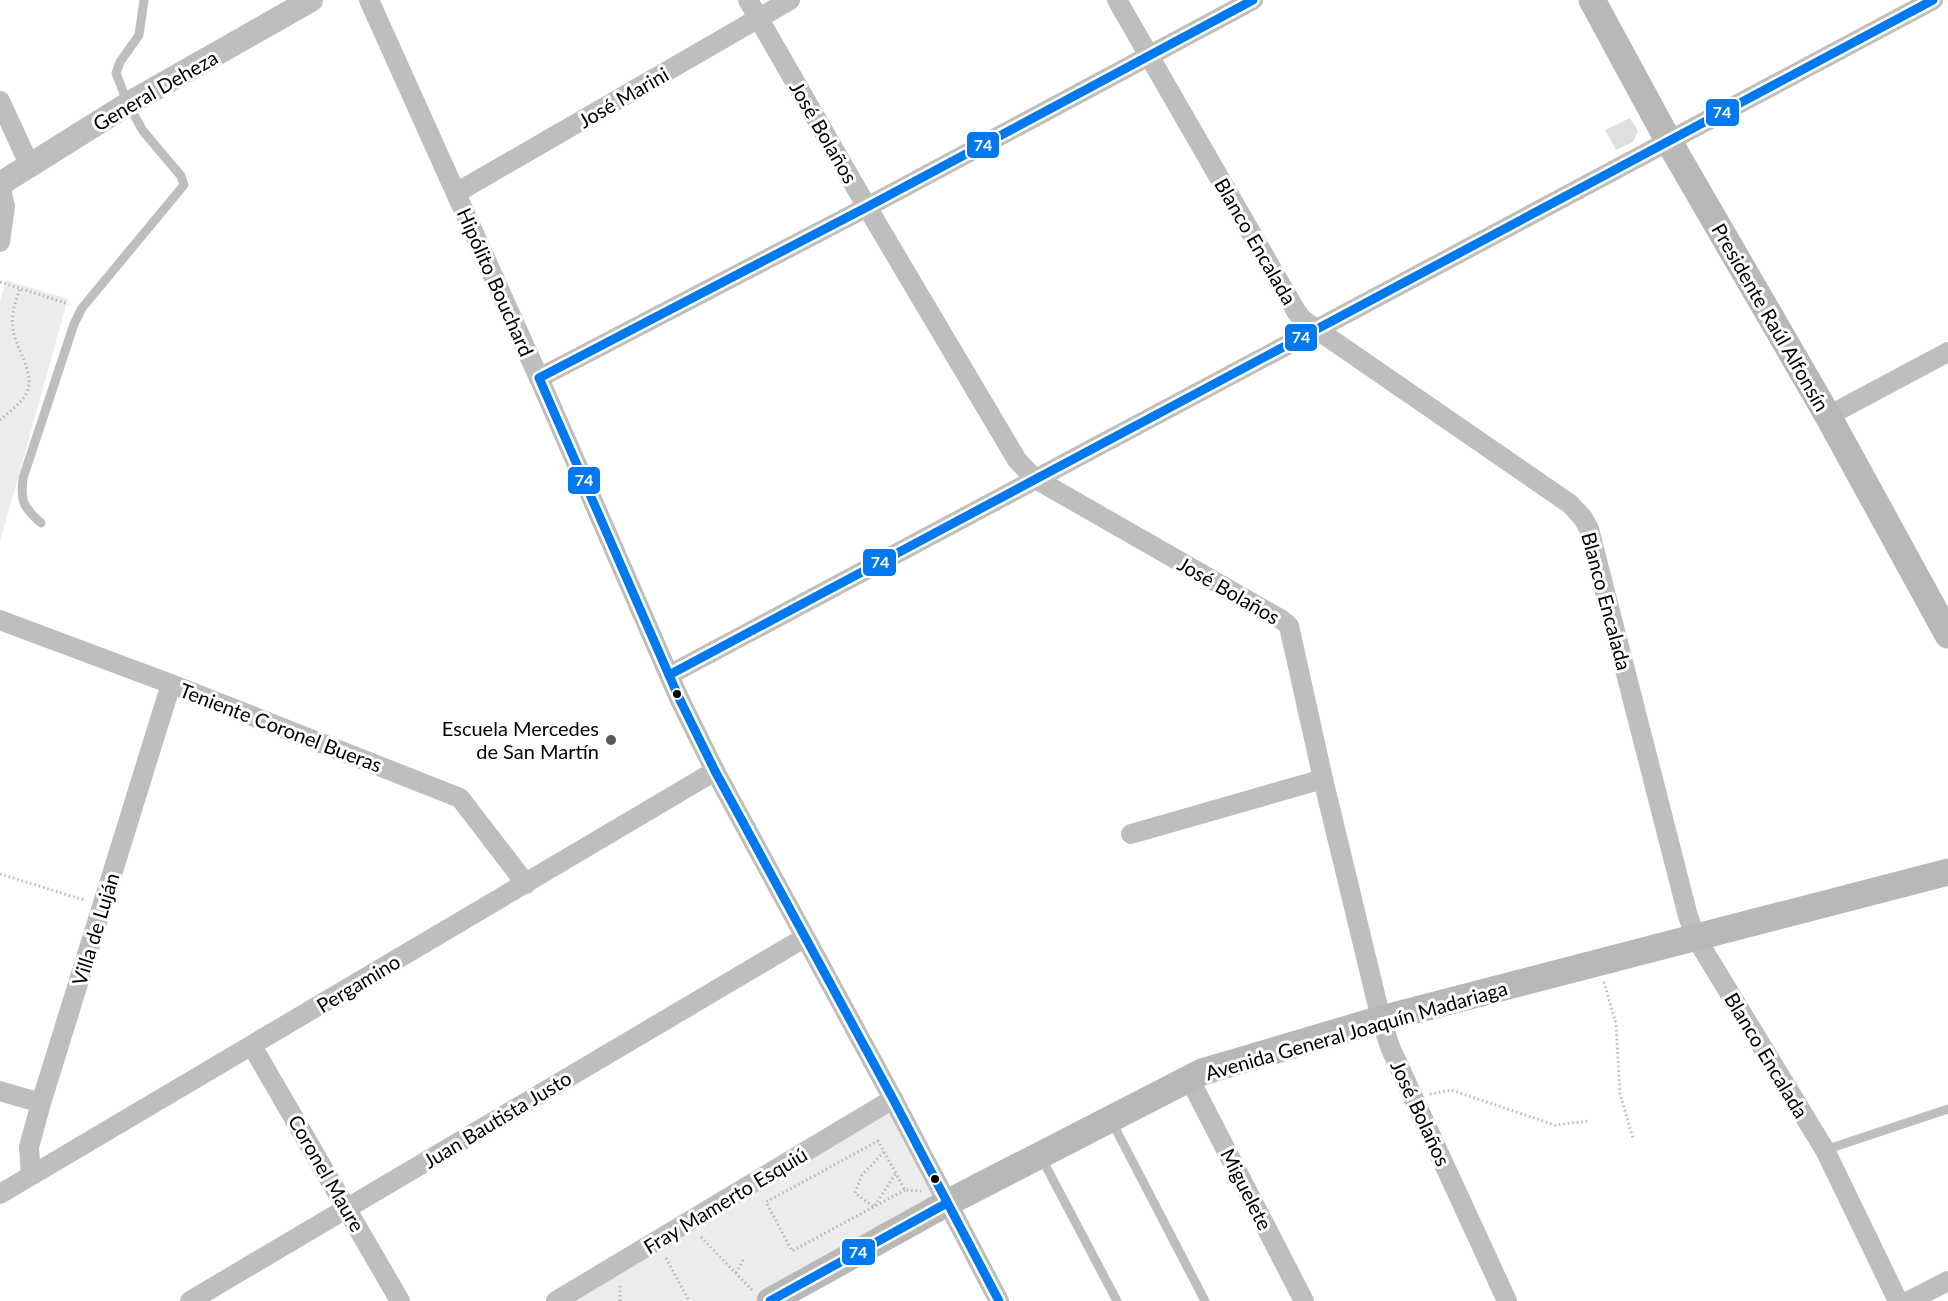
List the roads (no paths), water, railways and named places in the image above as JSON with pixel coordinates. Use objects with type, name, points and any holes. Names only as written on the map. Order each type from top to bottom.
[{"type":"main road","name":"Presidente Raúl Alfonsín","points":[[1592,0],[1668,140],[1828,416],[1948,635]]},
{"type":"main road","name":"Avenida General Joaquín Madariaga","points":[[763,1298],[944,1198],[1041,1156],[1202,1072],[1381,1019],[1948,872]]},
{"type":"street","name":"General Deheza","points":[[0,185],[128,104],[311,0]]},
{"type":"street","name":"Hipólito Bouchard","points":[[369,0],[539,378],[669,675],[715,771],[893,1099],[999,1301]]},
{"type":"street","name":"José Bolaños","points":[[748,0],[1017,460],[1034,478],[1289,626],[1323,779],[1381,1019],[1390,1047],[1508,1301]]},
{"type":"street","name":"José Marini","points":[[456,193],[790,0]]},
{"type":"street","name":"Blanco Encalada","points":[[1117,0],[1296,311],[1316,331],[1570,504],[1583,518],[1589,530],[1685,905],[1696,938],[1825,1150],[1898,1301]]},
{"type":"street","points":[[539,378],[867,207],[1253,0]]},
{"type":"street","points":[[669,675],[1034,478],[1316,331],[1668,140],[1933,0]]},
{"type":"street","points":[[0,101],[30,166]]},
{"type":"street","points":[[0,185],[5,206],[0,242]]},
{"type":"street","points":[[1828,416],[1948,352]]},
{"type":"street","name":"Teniente Coronel Bueras","points":[[0,621],[171,684],[459,798],[467,805],[526,884]]},
{"type":"street","name":"Villa de Luján","points":[[31,1175],[29,1147],[41,1103],[171,684]]},
{"type":"street","name":"Pergamino","points":[[0,1194],[715,771]]},
{"type":"street","points":[[1131,834],[1323,779]]},
{"type":"street","name":"Juan Bautista Justo","points":[[190,1301],[804,938]]},
{"type":"street","name":"Coronel Maure","points":[[252,1046],[400,1301]]},
{"type":"street","name":"Miguelete","points":[[1190,1078],[1304,1301]]},
{"type":"street","points":[[0,1091],[41,1103]]},
{"type":"street","name":"Fray Mamerto Esquiú","points":[[556,1301],[893,1099]]},
{"type":"street","points":[[1909,1301],[1948,1281]]},
{"type":"lane","points":[[41,523],[26,510],[22,499],[23,478],[66,345],[82,308],[184,185],[181,177],[143,131],[128,104],[116,73],[120,62],[139,35],[144,0]]},
{"type":"lane","points":[[1825,1150],[1948,1109]]},
{"type":"lane","points":[[1111,1119],[1205,1301]]},
{"type":"lane","points":[[1041,1156],[1117,1301]]},
{"type":"place","name":"Escuela Mercedes de San Martín","points":[[611,740]]}]
